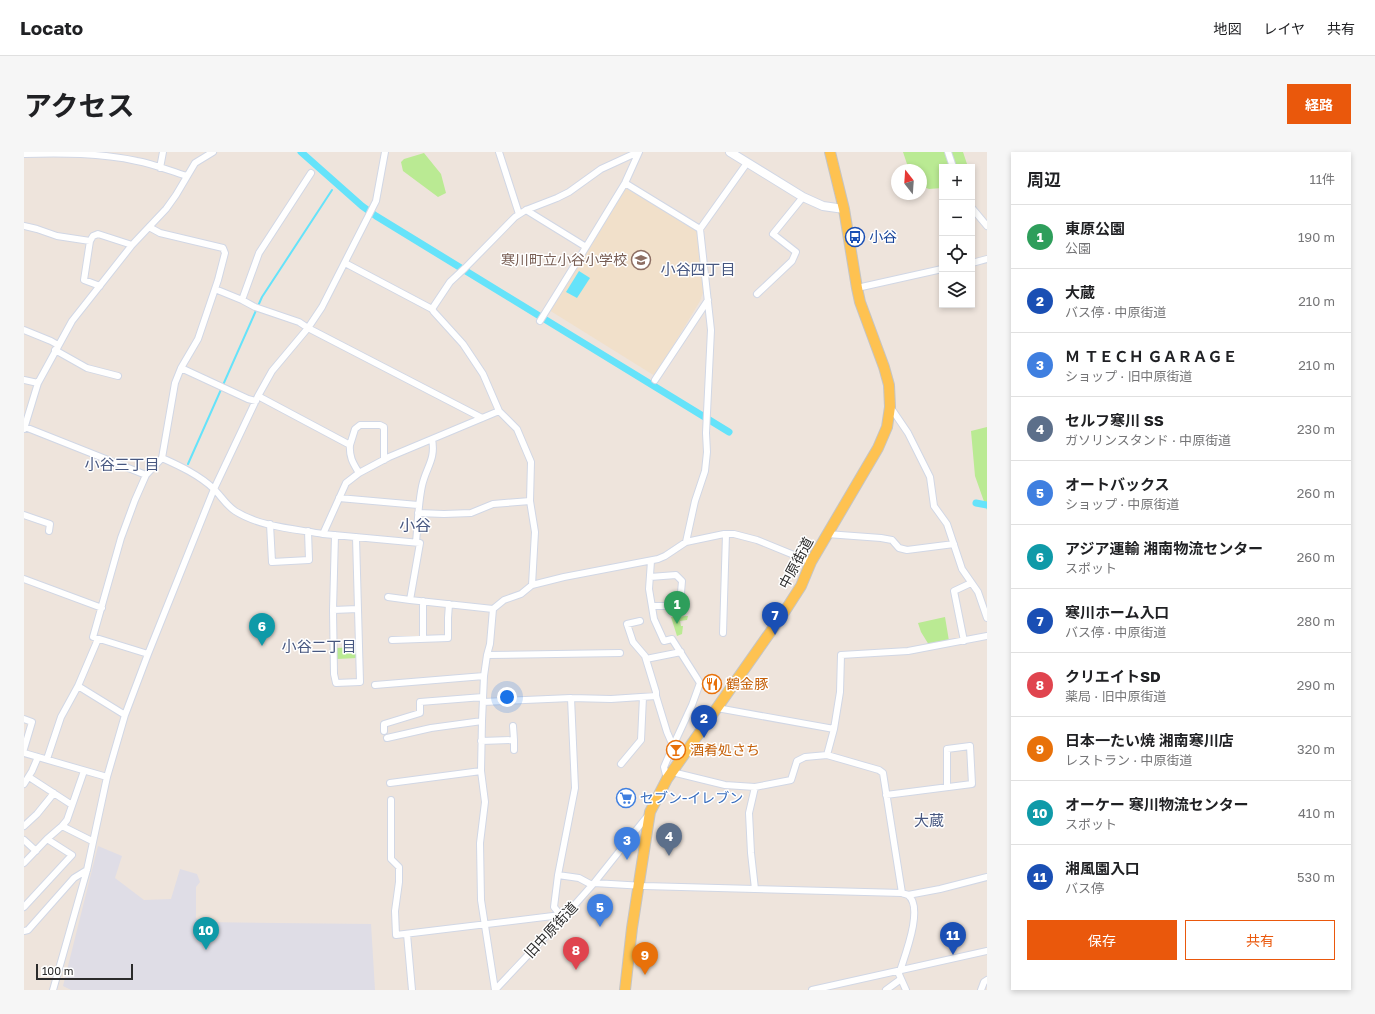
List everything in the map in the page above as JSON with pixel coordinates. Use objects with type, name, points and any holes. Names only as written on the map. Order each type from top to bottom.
[{"type":"main road","name":"中原街道","points":[[625,990],[632,928],[650,812],[670,776],[801,586],[811,562],[878,448],[887,427],[890,407],[889,385],[884,367],[860,302],[844,210],[830,152]]},
{"type":"street","points":[[160,168],[163,152]]},
{"type":"street","points":[[146,475],[24,428],[38,383],[72,321],[132,245],[166,209],[196,163],[213,152]]},
{"type":"street","points":[[53,990],[87,870],[92,840],[107,777],[125,715],[148,654],[214,490],[257,399],[272,371],[308,328],[322,307],[376,202],[385,152]]},
{"type":"street","points":[[499,152],[519,214]]},
{"type":"street","points":[[432,309],[450,282],[519,214],[569,192],[602,169],[639,152]]},
{"type":"street","points":[[541,318],[625,183],[639,152]]},
{"type":"street","points":[[730,152],[803,197],[823,206],[844,210]]},
{"type":"street","points":[[948,152],[952,164]]},
{"type":"street","points":[[24,154],[82,153],[114,157],[138,161],[187,176]]},
{"type":"street","points":[[686,542],[706,464],[711,330],[700,229],[747,163]]},
{"type":"street","points":[[242,300],[259,253],[311,173]]},
{"type":"street","points":[[625,183],[700,229]]},
{"type":"street","points":[[757,294],[792,261],[796,252],[773,234],[803,197]]},
{"type":"street","points":[[526,210],[586,247]]},
{"type":"street","points":[[975,212],[987,226]]},
{"type":"street","points":[[24,226],[57,236],[90,241]]},
{"type":"street","points":[[148,654],[93,637],[121,538],[146,475],[162,458],[175,383],[181,368],[198,339],[215,289],[225,253],[223,248],[160,233],[149,227]]},
{"type":"street","points":[[100,286],[84,280],[90,241],[93,236],[98,234],[132,245]]},
{"type":"street","points":[[975,262],[987,259]]},
{"type":"street","points":[[345,263],[432,309],[462,344],[483,374],[499,411],[517,429],[531,462],[530,501],[536,532],[532,585]]},
{"type":"street","points":[[857,288],[939,270]]},
{"type":"street","points":[[215,289],[257,308],[299,322],[482,418]]},
{"type":"street","points":[[656,380],[708,300]]},
{"type":"street","points":[[24,330],[51,341],[57,348],[87,368],[118,376]]},
{"type":"street","points":[[181,368],[248,399],[257,399],[350,445]]},
{"type":"street","points":[[24,380],[38,383]]},
{"type":"street","points":[[890,407],[908,433],[930,477],[934,506],[947,524],[962,569],[978,592],[987,618]]},
{"type":"street","points":[[324,534],[346,483],[359,473],[384,460],[499,411]]},
{"type":"street","points":[[359,473],[351,460],[349,452],[355,428],[380,424],[384,427],[384,460]]},
{"type":"street","points":[[416,542],[418,505],[422,484],[434,453],[432,439]]},
{"type":"street","points":[[162,458],[195,475],[214,490],[235,511],[245,517],[270,524],[324,534],[420,543],[410,600]]},
{"type":"street","points":[[339,498],[418,505]]},
{"type":"street","points":[[418,513],[471,513],[492,504],[530,501]]},
{"type":"street","points":[[24,515],[50,524],[49,531]]},
{"type":"street","points":[[270,524],[272,562],[309,560],[308,531]]},
{"type":"street","points":[[723,633],[726,534]]},
{"type":"street","points":[[388,597],[493,609],[504,600],[521,594],[532,585],[564,577],[651,561],[665,556],[686,542],[726,534],[757,540],[811,562]]},
{"type":"street","points":[[827,534],[892,540],[899,548],[907,550],[954,544]]},
{"type":"street","points":[[335,535],[333,610],[334,674],[336,683],[360,682],[356,537]]},
{"type":"street","points":[[651,561],[649,588],[654,619],[664,641],[674,638],[700,683],[692,706],[664,767],[670,776],[725,786],[755,787],[791,780],[797,761],[805,757],[827,755],[879,770],[883,774],[905,894],[915,910],[915,919],[899,971],[906,990]]},
{"type":"street","points":[[650,577],[676,575],[682,581],[680,604],[676,606],[652,606]]},
{"type":"street","points":[[24,579],[102,608]]},
{"type":"street","points":[[964,641],[954,591],[971,583]]},
{"type":"street","points":[[422,639],[423,601]]},
{"type":"street","points":[[392,640],[448,638],[449,604]]},
{"type":"street","points":[[333,610],[358,609]]},
{"type":"street","points":[[493,609],[490,644],[484,676],[481,771],[485,802],[480,843],[481,900],[495,990]]},
{"type":"street","points":[[640,621],[627,624],[633,642],[646,659],[667,732],[673,746]]},
{"type":"street","points":[[827,755],[834,729],[840,692],[841,655],[908,651],[987,636]]},
{"type":"street","points":[[47,759],[61,717],[78,686],[98,639]]},
{"type":"street","points":[[646,659],[681,652]]},
{"type":"street","points":[[487,655],[620,653]]},
{"type":"street","points":[[375,685],[484,676]]},
{"type":"street","points":[[78,686],[125,715]]},
{"type":"street","points":[[384,731],[384,720],[420,713],[420,702],[571,698],[611,699],[656,696]]},
{"type":"street","points":[[621,764],[641,740],[639,730],[643,697]]},
{"type":"street","points":[[562,917],[554,907],[558,875],[575,788],[571,698]]},
{"type":"street","points":[[717,708],[834,729]]},
{"type":"street","points":[[24,719],[32,722],[24,749]]},
{"type":"street","points":[[387,738],[431,728],[482,721]]},
{"type":"street","points":[[513,726],[514,750]]},
{"type":"street","points":[[482,741],[514,740]]},
{"type":"street","points":[[886,795],[972,784],[970,746],[947,748],[947,787]]},
{"type":"street","points":[[24,753],[107,777]]},
{"type":"street","points":[[24,784],[29,777],[38,757]]},
{"type":"street","points":[[24,863],[67,820],[84,771]]},
{"type":"street","points":[[390,783],[481,771]]},
{"type":"street","points":[[29,777],[72,805]]},
{"type":"street","points":[[755,787],[750,813],[751,852],[755,889]]},
{"type":"street","points":[[24,826],[37,814],[54,793]]},
{"type":"street","points":[[391,800],[391,859],[399,867],[399,882],[395,911],[396,935],[484,924],[562,917]]},
{"type":"street","name":"旧中原街道","points":[[495,990],[593,884],[650,812]]},
{"type":"street","points":[[62,826],[92,840]]},
{"type":"street","points":[[24,907],[72,855],[48,839]]},
{"type":"street","points":[[24,840],[36,852]]},
{"type":"street","points":[[24,931],[28,930],[74,878],[87,870]]},
{"type":"street","points":[[558,875],[579,878],[593,884],[905,894],[940,890],[987,877]]},
{"type":"street","points":[[407,934],[412,990]]},
{"type":"street","points":[[812,990],[987,951]]},
{"type":"street","points":[[886,990],[901,979]]},
{"type":"street","points":[[981,990],[984,982],[987,980]]},
{"type":"shaded area","name":"寒川町立小谷小学校","points":[[627,187],[697,230],[704,290],[700,301],[655,376],[549,310]]},
{"type":"shaded area","points":[[98,846],[122,856],[115,878],[144,900],[171,899],[180,869],[197,874],[200,882],[196,887],[196,918],[200,922],[371,924],[375,990],[71,990],[63,986]]},
{"type":"green space","points":[[903,152],[963,152],[967,164],[939,164],[939,188],[929,189],[927,188],[927,164],[907,164]]},
{"type":"green space","points":[[424,153],[441,174],[446,193],[438,197],[403,171],[401,162],[404,159]]},
{"type":"green space","points":[[987,427],[987,510],[975,476],[971,431]]},
{"type":"green space","points":[[688,616],[687,620],[680,621],[681,626],[683,626],[682,634],[677,636],[671,617]]},
{"type":"green space","points":[[945,617],[949,641],[929,645],[921,632],[918,623]]},
{"type":"green space","points":[[356,647],[357,658],[337,659],[336,648]]},
{"type":"water","points":[[579,271],[590,278],[577,298],[566,292]]},
{"type":"waterway","points":[[301,152],[362,206],[376,216],[729,432]]},
{"type":"waterway","points":[[188,464],[262,297],[332,190]]},
{"type":"waterway","points":[[976,503],[987,505]]},
{"type":"place","name":"小谷","points":[[855,237]]},
{"type":"place","name":"寒川町立小谷小学校","points":[[641,260]]},
{"type":"place","name":"東原公園","points":[[677,624]]},
{"type":"place","name":"寒川ホーム入口","points":[[775,635]]},
{"type":"place","name":"アジア運輸 湘南物流センター","points":[[262,646]]},
{"type":"place","name":"鶴金豚","points":[[712,684]]},
{"type":"place","name":"大蔵","points":[[704,738]]},
{"type":"place","name":"酒肴処さち","points":[[676,750]]},
{"type":"place","name":"セブン-イレブン","points":[[626,798]]},
{"type":"place","name":"セルフ寒川 SS","points":[[669,856]]},
{"type":"place","name":"Ｍ ＴＥＣＨ ＧＡＲＡＧＥ","points":[[627,860]]},
{"type":"place","name":"オートバックス","points":[[600,927]]},
{"type":"place","name":"オーケー 寒川物流センター","points":[[206,950]]},
{"type":"place","name":"湘風園入口","points":[[953,955]]},
{"type":"place","name":"クリエイトSD","points":[[576,970]]},
{"type":"place","name":"日本一たい焼 湘南寒川店","points":[[645,975]]},
{"type":"district","name":"小谷四丁目","points":[[698,270]]},
{"type":"district","name":"小谷三丁目","points":[[122,465]]},
{"type":"district","name":"小谷","points":[[415,525]]},
{"type":"district","name":"小谷二丁目","points":[[319,647]]},
{"type":"district","name":"大蔵","points":[[929,821]]}]
